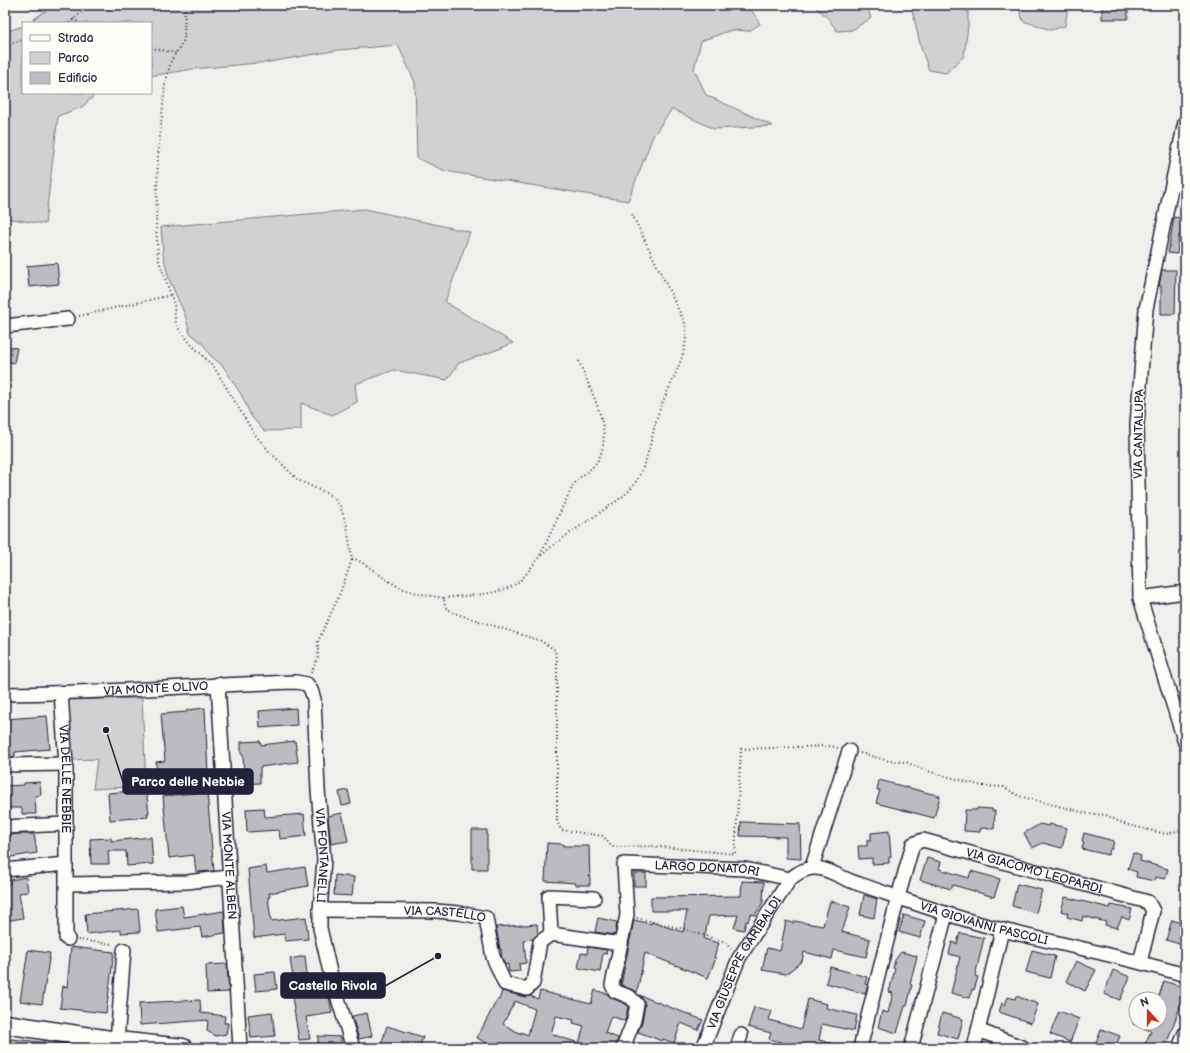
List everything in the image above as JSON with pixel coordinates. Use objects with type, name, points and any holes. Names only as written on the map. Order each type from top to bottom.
[{"type":"street","name":"VIA CANTALUPA","points":[[1185,122],[1146,309],[1137,424],[1140,598],[1185,743]]},
{"type":"street","points":[[5,326],[68,319]]},
{"type":"street","points":[[1140,598],[1185,592]]},
{"type":"street","name":"VIA MONTE OLIVO","points":[[5,694],[61,693],[218,684],[296,682],[307,684]]},
{"type":"street","name":"VIA MONTE ALBEN","points":[[218,684],[240,1048]]},
{"type":"street","name":"VIA FONTANELLI","points":[[307,684],[314,698],[318,790],[324,860],[320,928],[330,972],[353,1048]]},
{"type":"street","name":"VIA DELLE NEBBIE","points":[[61,693],[66,764],[66,938],[68,939]]},
{"type":"street","points":[[790,879],[797,873],[812,867],[849,751]]},
{"type":"street","points":[[5,765],[66,764]]},
{"type":"street","points":[[5,827],[66,824]]},
{"type":"street","name":"VIA GIACOMO LEOPARDI","points":[[898,897],[913,844],[923,840],[1148,902],[1154,911],[1140,962]]},
{"type":"street","points":[[5,870],[66,864]]},
{"type":"street","name":"LARGO DONATORI","points":[[627,915],[624,864],[744,869],[790,879]]},
{"type":"street","name":"VIA GIOVANNI PASCOLI","points":[[812,867],[828,870],[854,883],[946,914],[1002,930],[1140,962],[1185,975]]},
{"type":"street","points":[[66,884],[187,882],[229,877]]},
{"type":"street","name":"VIA GIUSEPPE GARIBALDI","points":[[703,1048],[739,958],[790,879]]},
{"type":"street","points":[[594,898],[549,896],[551,934],[621,944]]},
{"type":"street","points":[[860,1048],[898,897]]},
{"type":"street","name":"VIA CASTELLO","points":[[320,910],[436,911],[459,913],[486,918],[493,956],[505,984],[527,989],[533,983],[540,942],[551,934]]},
{"type":"street","points":[[911,1048],[946,914]]},
{"type":"street","points":[[623,1048],[634,1020],[637,1004],[630,997],[615,991],[612,985],[627,915]]},
{"type":"street","points":[[974,1048],[1002,930]]},
{"type":"street","points":[[117,1041],[124,950]]},
{"type":"street","points":[[5,1024],[117,1041],[183,1048]]},
{"type":"street","points":[[978,1030],[1024,1048]]},
{"type":"street","points":[[1179,1048],[1185,1033]]},
{"type":"street","points":[[737,1048],[741,1034]]},
{"type":"path","points":[[70,22],[83,11],[87,5]]},
{"type":"path","points":[[185,5],[184,40],[171,61],[165,85],[158,156],[156,224],[158,258],[174,304],[175,320],[178,328],[191,344],[214,367],[253,432],[269,451],[298,480],[328,494],[337,502],[347,526],[352,560],[318,642],[318,657],[307,684]]},
{"type":"path","points":[[73,19],[78,22]]},
{"type":"path","points":[[5,45],[22,40]]},
{"type":"path","points":[[152,48],[176,53]]},
{"type":"path","points":[[539,558],[633,487],[644,463],[661,408],[685,344],[685,322],[630,212]]},
{"type":"path","points":[[68,319],[171,295]]},
{"type":"path","points":[[352,560],[355,559],[365,563],[392,584],[417,594],[444,598],[485,593],[510,587],[526,576],[539,558],[574,484],[594,467],[603,447],[603,427],[600,413],[579,361]]},
{"type":"path","points":[[444,598],[445,607],[454,613],[541,641],[555,650],[557,659],[557,821],[561,830],[604,836],[612,846],[652,846],[735,854],[741,749],[831,746],[889,761],[906,762],[924,770],[982,786],[1004,788],[1019,796],[1089,814],[1106,815],[1124,824],[1166,834],[1185,830]]},
{"type":"path","points":[[627,915],[684,929],[725,942],[739,958]]},
{"type":"path","points":[[68,939],[124,946],[124,950]]},
{"type":"green space","points":[[54,5],[757,5],[751,9],[760,24],[749,31],[731,30],[701,41],[694,69],[706,95],[773,126],[714,129],[672,109],[653,136],[628,201],[445,171],[417,158],[415,82],[398,45],[339,50],[269,62],[193,69],[152,76],[152,22],[29,22]]},
{"type":"green space","points":[[813,5],[866,5],[871,18],[852,30],[837,31],[828,18]]},
{"type":"green space","points":[[911,5],[968,5],[968,26],[964,56],[946,73],[929,70],[921,48]]},
{"type":"green space","points":[[1019,5],[1068,5],[1065,26],[1051,30],[1023,21]]},
{"type":"green space","points":[[22,26],[22,94],[96,94],[82,107],[58,116],[45,224],[5,218],[5,32]]},
{"type":"green space","points":[[365,209],[470,232],[445,302],[513,343],[459,363],[447,380],[394,370],[355,384],[357,402],[332,415],[301,403],[301,430],[264,431],[251,416],[242,396],[223,366],[210,355],[203,344],[190,333],[185,315],[169,279],[163,254],[161,227]]},
{"type":"green space","points":[[142,698],[146,786],[93,789],[97,759],[71,760],[66,700]]},
{"type":"building","points":[[1102,5],[1128,5],[1128,19],[1102,19]]},
{"type":"building","points":[[1174,217],[1185,219],[1185,236],[1179,235],[1177,254],[1168,253]]},
{"type":"building","points":[[57,263],[59,284],[29,287],[27,266]]},
{"type":"building","points":[[1162,270],[1176,270],[1175,314],[1161,314],[1161,286],[1159,286]]},
{"type":"building","points":[[5,346],[17,348],[14,363],[5,361]]},
{"type":"building","points":[[205,708],[208,775],[157,779],[156,762],[165,761],[161,714],[187,712],[187,710]]},
{"type":"building","points":[[296,708],[297,725],[260,728],[259,711]]},
{"type":"building","points":[[47,716],[50,749],[15,752],[15,756],[5,757],[5,719]]},
{"type":"building","points":[[260,741],[261,745],[295,741],[298,762],[260,767],[260,783],[244,784],[241,742]]},
{"type":"building","points":[[879,780],[940,796],[934,818],[876,803],[880,790],[877,790]]},
{"type":"building","points":[[40,782],[41,795],[35,796],[36,814],[22,814],[22,808],[5,808],[5,786]]},
{"type":"building","points":[[146,790],[149,813],[147,813],[148,817],[110,820],[108,793]]},
{"type":"building","points":[[348,790],[351,804],[342,806],[339,792]]},
{"type":"building","points":[[207,792],[214,871],[196,872],[194,855],[169,858],[163,796]]},
{"type":"building","points":[[264,808],[265,817],[304,814],[306,836],[280,839],[279,830],[247,832],[246,809]]},
{"type":"building","points":[[977,808],[992,809],[992,811],[995,811],[994,829],[981,828],[980,832],[964,831],[965,810],[977,810]]},
{"type":"building","points":[[342,813],[348,841],[331,844],[328,816]]},
{"type":"building","points":[[741,822],[800,824],[801,859],[786,858],[786,837],[740,836]]},
{"type":"building","points":[[1040,824],[1048,826],[1049,824],[1067,828],[1062,848],[1043,843],[1032,848],[1024,833]]},
{"type":"building","points":[[472,830],[487,830],[487,869],[472,869]]},
{"type":"building","points":[[889,831],[891,857],[889,857],[889,863],[872,864],[872,858],[859,859],[858,846],[867,846],[867,840],[871,840],[871,833]]},
{"type":"building","points":[[1084,833],[1114,841],[1112,849],[1110,849],[1108,855],[1082,849]]},
{"type":"building","points":[[34,834],[37,853],[5,858],[5,836]]},
{"type":"building","points":[[151,837],[153,864],[127,866],[126,851],[108,851],[109,864],[91,864],[90,839],[111,838],[111,841]]},
{"type":"building","points":[[547,843],[563,844],[563,846],[589,846],[590,885],[575,885],[575,883],[545,881]]},
{"type":"building","points":[[1133,853],[1141,856],[1140,861],[1168,869],[1165,879],[1155,877],[1154,881],[1136,877],[1137,872],[1128,869]]},
{"type":"building","points":[[927,858],[941,862],[939,869],[969,878],[971,871],[1000,879],[994,897],[953,885],[951,889],[920,880]]},
{"type":"building","points":[[266,866],[267,873],[305,867],[308,886],[269,893],[270,897],[268,897],[271,921],[306,917],[308,939],[285,941],[284,934],[254,938],[248,869]]},
{"type":"building","points":[[634,873],[646,873],[646,886],[634,886]]},
{"type":"building","points":[[335,875],[354,877],[352,896],[334,895]]},
{"type":"building","points":[[26,877],[28,892],[19,893],[23,918],[5,921],[5,884],[10,884],[10,880]]},
{"type":"building","points":[[742,881],[764,882],[763,902],[755,915],[750,914],[748,922],[746,921],[744,930],[734,928],[738,915],[709,916],[704,939],[719,943],[714,957],[716,958],[708,978],[645,953],[637,992],[621,985],[634,920],[651,924],[651,922],[683,932],[687,911],[651,911],[651,897],[741,896]]},
{"type":"building","points":[[1017,884],[1042,890],[1036,913],[1012,906]]},
{"type":"building","points":[[864,895],[877,899],[874,918],[860,915]]},
{"type":"building","points":[[1065,897],[1110,908],[1111,905],[1132,909],[1129,920],[1122,917],[1117,928],[1105,925],[1106,922],[1083,916],[1082,921],[1067,917],[1068,913],[1061,911]]},
{"type":"building","points":[[830,901],[850,907],[842,932],[870,939],[866,957],[834,950],[832,959],[804,952],[802,961],[786,974],[762,970],[767,948],[780,951],[786,921],[823,926]]},
{"type":"building","points":[[182,906],[184,917],[224,911],[225,933],[202,937],[200,927],[158,932],[155,909]]},
{"type":"building","points":[[138,909],[140,932],[121,933],[121,930],[87,934],[85,914]]},
{"type":"building","points":[[904,915],[925,921],[920,938],[899,932]]},
{"type":"building","points":[[598,918],[617,922],[615,935],[595,932]]},
{"type":"building","points":[[1172,920],[1185,924],[1185,939],[1183,945],[1166,940]]},
{"type":"building","points":[[537,924],[538,934],[533,939],[524,940],[526,963],[519,964],[520,971],[509,972],[508,964],[505,965],[502,958],[496,927]]},
{"type":"building","points":[[960,933],[984,938],[975,976],[978,977],[974,990],[972,989],[970,998],[951,993],[960,957],[949,954],[952,942],[957,944]]},
{"type":"building","points":[[71,947],[114,952],[106,1013],[60,1008],[63,986],[67,987]]},
{"type":"building","points":[[588,947],[607,950],[606,954],[603,953],[600,972],[578,968],[581,953],[587,954]]},
{"type":"building","points":[[28,950],[50,953],[42,1004],[20,1001]]},
{"type":"building","points":[[1032,950],[1055,956],[1050,978],[1026,972]]},
{"type":"building","points":[[901,952],[917,956],[910,984],[912,985],[907,1006],[905,1006],[897,1033],[878,1027],[882,1011],[888,1013],[893,993],[889,992],[895,969],[893,968],[895,960]]},
{"type":"building","points":[[305,956],[307,974],[293,977],[290,959]]},
{"type":"building","points":[[1076,961],[1096,970],[1085,991],[1066,981]]},
{"type":"building","points":[[227,964],[229,992],[207,993],[206,965]]},
{"type":"building","points":[[830,967],[867,977],[865,984],[868,985],[865,994],[826,983]]},
{"type":"building","points":[[1113,970],[1130,977],[1120,1000],[1104,994]]},
{"type":"building","points":[[275,972],[277,989],[256,991],[254,974]]},
{"type":"building","points":[[1164,981],[1185,988],[1185,993],[1165,1048],[1143,1048],[1151,1031],[1168,1031],[1168,991],[1161,991]]},
{"type":"building","points":[[595,990],[607,994],[612,998],[626,1004],[628,1007],[625,1021],[611,1016],[605,1033],[618,1038],[615,1048],[496,1048],[477,1038],[497,1000],[499,1000],[502,991],[538,999],[540,991],[591,1004]],"holes":[[[515,1001],[535,1009],[528,1035],[521,1032],[521,1034],[503,1024]],[[556,1016],[574,1020],[573,1023],[584,1026],[579,1043],[551,1034]]]},
{"type":"building","points":[[328,991],[332,1013],[306,1017],[310,1039],[299,1040],[292,997]]},
{"type":"building","points":[[639,995],[703,1020],[698,1030],[681,1023],[674,1043],[663,1039],[662,1041],[638,1032],[642,1022],[645,1005],[644,1001]]},
{"type":"building","points":[[1016,996],[1038,1004],[1031,1023],[999,1012],[1002,1003],[1005,1005],[1008,997],[1015,999]]},
{"type":"building","points":[[808,999],[827,1004],[826,1008],[857,1015],[854,1031],[822,1024],[819,1040],[838,1045],[838,1048],[791,1048],[792,1045],[769,1039],[771,1033],[748,1027],[754,1007],[772,1011],[769,1020],[801,1029]]},
{"type":"building","points":[[200,1000],[201,1013],[225,1016],[224,1023],[228,1023],[226,1034],[216,1036],[207,1031],[208,1020],[140,1025],[139,1003]]},
{"type":"building","points":[[1059,1011],[1079,1019],[1070,1042],[1050,1034]]},
{"type":"building","points":[[272,1012],[275,1036],[251,1038],[248,1015]]},
{"type":"building","points":[[367,1013],[372,1036],[359,1039],[352,1016]]},
{"type":"building","points":[[942,1013],[963,1019],[958,1039],[937,1033]]},
{"type":"building","points":[[387,1026],[423,1037],[419,1048],[380,1048]]},
{"type":"building","points":[[1101,1029],[1120,1036],[1115,1048],[1094,1048]]},
{"type":"building","points":[[318,1036],[341,1037],[341,1048],[318,1048]]},
{"type":"building","points":[[11,1039],[42,1042],[42,1048],[10,1048]]},
{"type":"building","points":[[44,1040],[73,1045],[73,1048],[43,1048]]},
{"type":"place","name":"Parco delle Nebbie","points":[[106,730]]},
{"type":"place","name":"Castello Rivola","points":[[438,956]]}]
